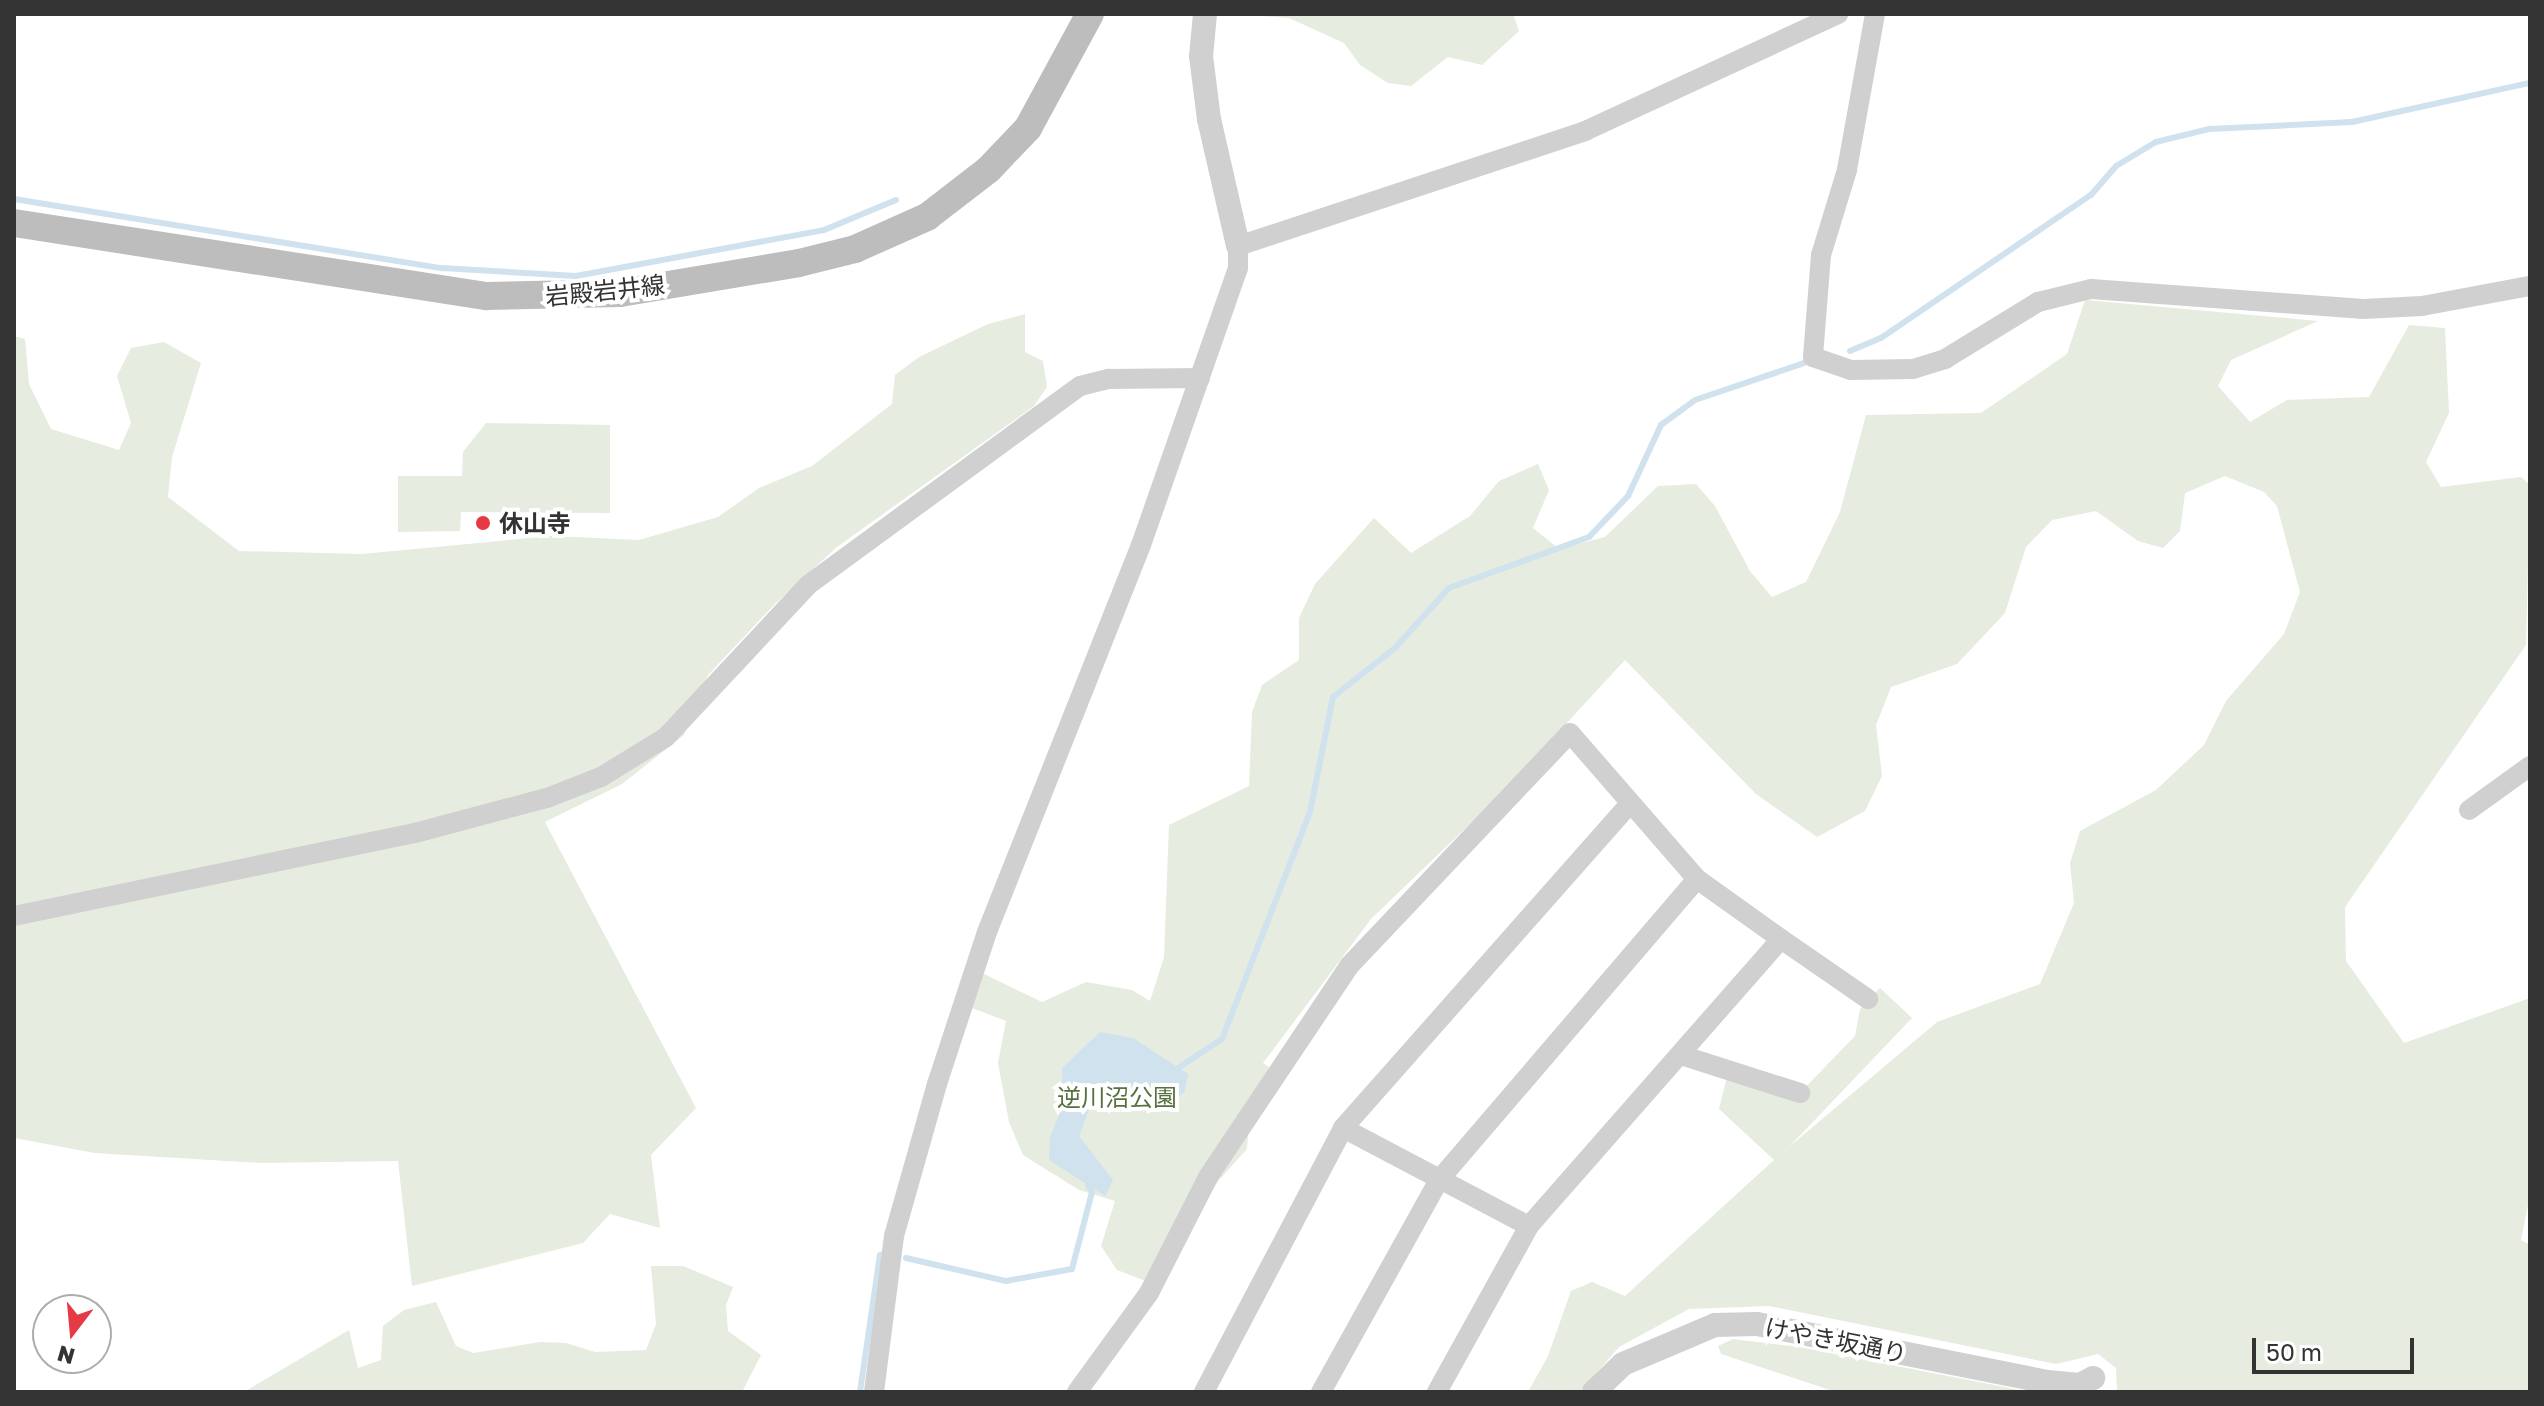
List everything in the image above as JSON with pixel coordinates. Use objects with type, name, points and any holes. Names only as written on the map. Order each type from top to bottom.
[{"type":"main road","name":"岩殿岩井線","points":[[14,223],[486,296],[620,293],[799,263],[855,249],[927,217],[989,169],[1028,128],[1090,14]]},
{"type":"street","points":[[874,1392],[894,1236],[937,1084],[987,932],[1141,545],[1238,268],[1238,246],[1209,119],[1201,56],[1205,14]]},
{"type":"street","points":[[1238,246],[1585,131],[1838,14]]},
{"type":"street","points":[[1875,14],[1847,170],[1821,255],[1813,357],[1851,370],[1913,369],[1945,359],[2038,302],[2091,289],[2363,309],[2422,306],[2530,286]]},
{"type":"street","points":[[14,916],[415,833],[547,798],[601,777],[666,737],[808,585],[1080,386],[1109,379],[1200,378]]},
{"type":"street","points":[[1077,1392],[1149,1293],[1208,1177],[1349,966],[1570,733],[1697,879],[1868,999]]},
{"type":"street","points":[[2469,810],[2530,766]]},
{"type":"street","points":[[1204,1392],[1343,1128],[1631,803]]},
{"type":"street","points":[[1321,1392],[1439,1180],[1697,879]]},
{"type":"street","points":[[1437,1392],[1529,1226],[1684,1056],[1781,939]]},
{"type":"street","points":[[1684,1056],[1800,1093]]},
{"type":"street","points":[[1343,1128],[1529,1226]]},
{"type":"street","name":"けやき坂通り","points":[[1594,1392],[1623,1364],[1715,1325],[1757,1324],[2047,1382],[2080,1385],[2093,1378]]},
{"type":"green space","points":[[1238,14],[1513,14],[1519,31],[1482,65],[1448,57],[1411,86],[1388,83],[1360,65],[1344,43],[1289,18]]},
{"type":"green space","name":"逆川沼公園","points":[[2085,300],[2318,321],[2231,360],[2218,386],[2250,422],[2287,400],[2369,397],[2409,325],[2445,328],[2449,413],[2426,462],[2441,487],[2521,477],[2530,485],[2526,645],[2345,907],[2346,961],[2404,1043],[2530,998],[2530,1195],[2521,1240],[2530,1245],[2530,1392],[2117,1392],[2116,1368],[2098,1354],[2056,1364],[1769,1306],[1689,1309],[1619,1347],[1580,1392],[1528,1392],[1548,1356],[1571,1291],[1592,1282],[1625,1296],[1774,1160],[1719,1109],[1727,1077],[1795,1098],[1855,1036],[1860,1009],[1880,988],[1912,1018],[1789,1147],[1937,1022],[2040,984],[2074,903],[2070,863],[2080,831],[2156,790],[2204,745],[2226,701],[2284,634],[2300,592],[2277,506],[2264,492],[2225,476],[2185,493],[2180,531],[2163,548],[2138,541],[2096,511],[2052,520],[2026,547],[2005,613],[1957,664],[1891,687],[1876,725],[1882,776],[1865,811],[1817,837],[1756,794],[1625,660],[1499,796],[1371,919],[1263,1063],[1270,1068],[1251,1096],[1247,1149],[1218,1181],[1156,1285],[1117,1270],[1101,1246],[1115,1201],[1079,1190],[1023,1155],[1009,1122],[998,1063],[1006,1021],[972,1008],[982,973],[1042,1002],[1086,982],[1132,990],[1150,1001],[1164,957],[1169,825],[1249,786],[1252,712],[1262,685],[1299,660],[1299,618],[1315,584],[1374,518],[1411,553],[1470,516],[1499,481],[1538,464],[1549,490],[1533,528],[1559,549],[1605,537],[1658,486],[1696,484],[1715,506],[1750,571],[1772,597],[1806,582],[1840,512],[1866,415],[1981,413],[2067,354]]},
{"type":"green space","points":[[1025,314],[1025,352],[1043,361],[1047,387],[1034,406],[837,547],[774,605],[708,675],[684,735],[622,784],[545,822],[696,1108],[651,1155],[660,1228],[610,1214],[583,1243],[412,1286],[398,1161],[261,1163],[95,1153],[14,1138],[14,336],[25,339],[29,384],[51,429],[119,450],[131,423],[117,376],[131,348],[164,342],[201,363],[172,457],[168,497],[239,551],[362,554],[551,536],[639,540],[718,517],[759,488],[812,466],[892,404],[895,375],[919,357],[988,324]]},
{"type":"green space","points":[[486,423],[610,425],[610,513],[461,512],[460,531],[398,532],[398,476],[462,476],[463,452]]},
{"type":"green space","points":[[651,1266],[683,1266],[733,1287],[726,1305],[728,1331],[761,1355],[742,1392],[244,1392],[349,1330],[358,1368],[381,1360],[383,1326],[404,1310],[436,1302],[456,1346],[473,1353],[540,1342],[566,1343],[595,1352],[646,1350],[656,1324]]},
{"type":"green space","points":[[1733,1339],[1799,1347],[2030,1392],[1836,1392],[1721,1354],[1718,1346]]},
{"type":"water","points":[[1100,1032],[1133,1038],[1188,1074],[1185,1091],[1168,1107],[1128,1102],[1090,1107],[1079,1136],[1113,1180],[1105,1196],[1049,1160],[1050,1137],[1063,1106],[1062,1068]]},
{"type":"waterway","points":[[1850,351],[1881,338],[2091,195],[2116,166],[2156,142],[2209,129],[2352,122],[2530,83]]},
{"type":"waterway","points":[[14,199],[442,268],[576,276],[824,230],[896,200]]},
{"type":"waterway","points":[[1175,1070],[1222,1039],[1310,812],[1333,697],[1396,647],[1449,588],[1589,537],[1628,496],[1661,425],[1695,400],[1804,363]]},
{"type":"waterway","points":[[906,1258],[1006,1281],[1072,1269],[1092,1192],[1088,1185]]},
{"type":"waterway","points":[[860,1392],[880,1255],[886,1254]]},
{"type":"place","name":"休山寺","points":[[483,523]]}]
